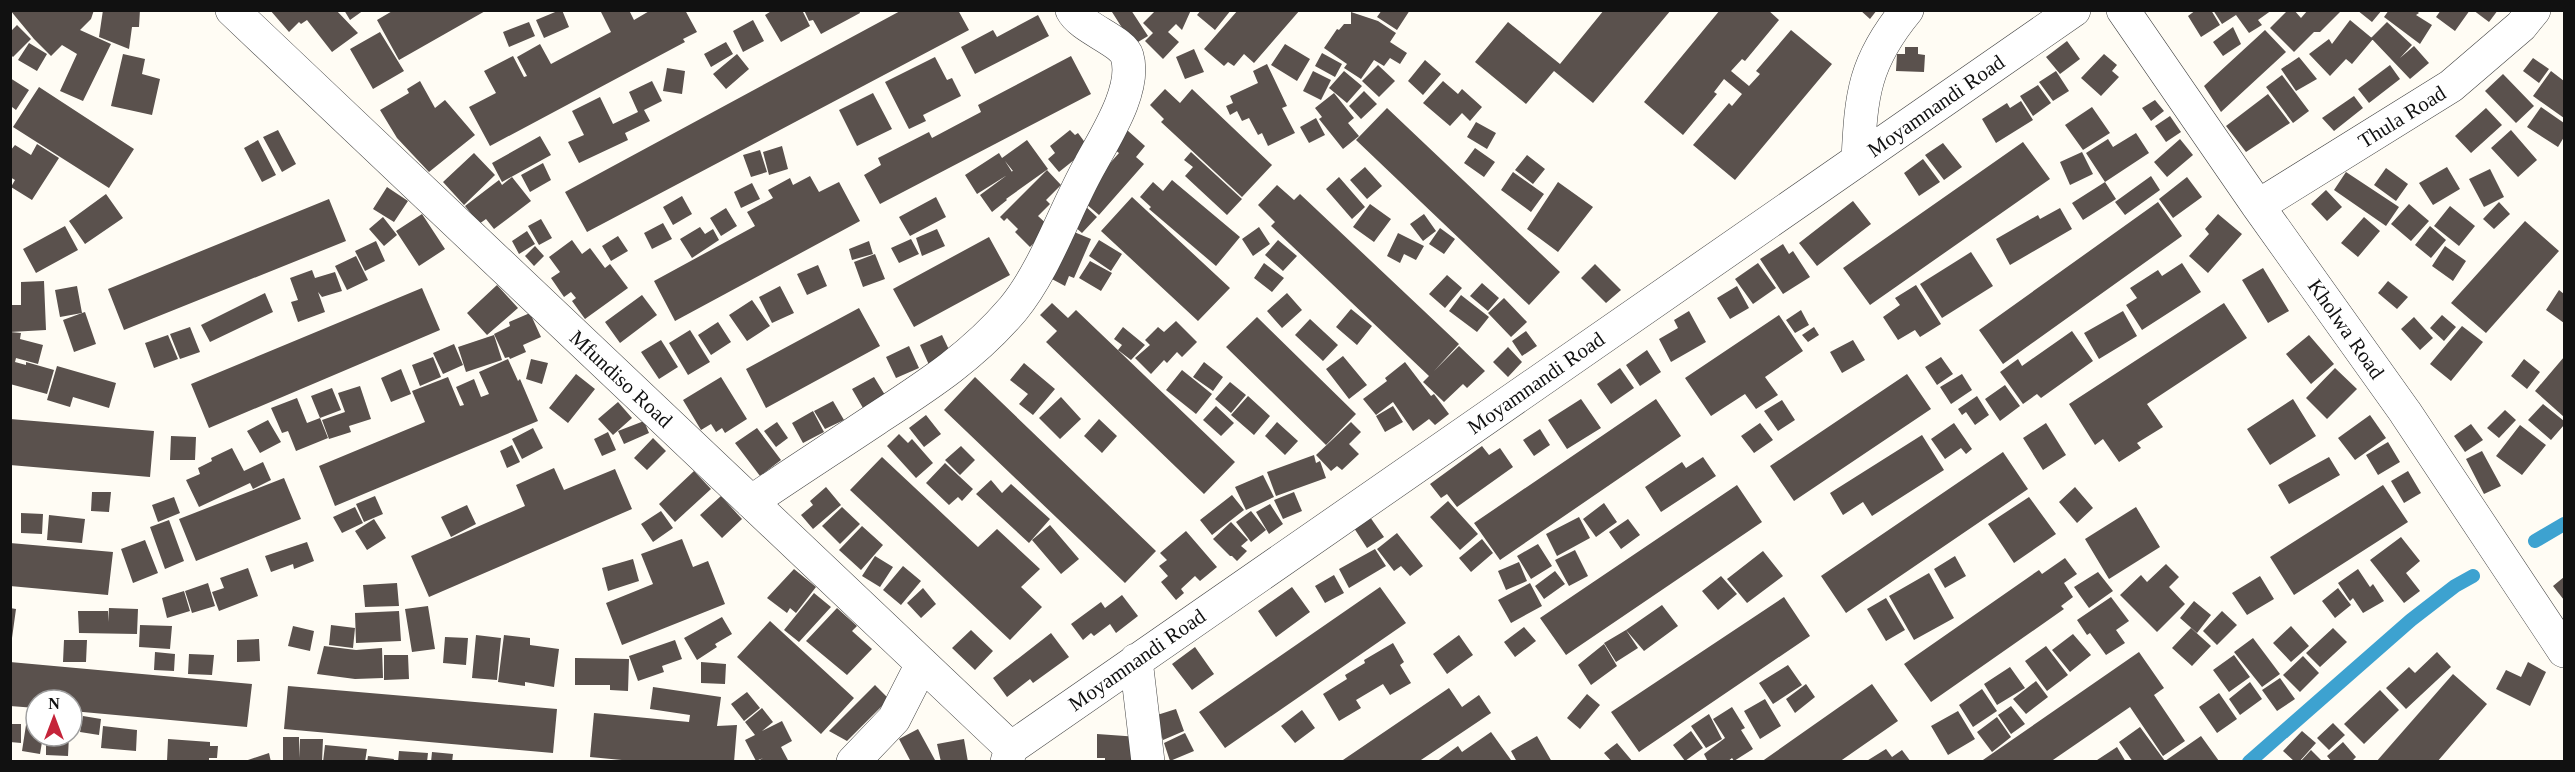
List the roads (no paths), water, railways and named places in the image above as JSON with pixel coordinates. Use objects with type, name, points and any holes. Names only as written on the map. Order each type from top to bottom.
[{"type":"street","name":"Mfundiso Road","points":[[232,10],[922,664],[1009,755]]},
{"type":"street","points":[[750,502],[952,369],[1013,308],[1037,274],[1080,182],[1118,113],[1127,79],[1127,56],[1124,49],[1090,27],[1072,10]]},
{"type":"street","points":[[1858,160],[1860,108],[1871,64],[1893,27],[1907,10]]},
{"type":"street","name":"Moyamnandi Road","points":[[1009,755],[1136,660],[2074,10]]},
{"type":"street","name":"Kholwa Road","points":[[2123,10],[2258,206],[2405,412],[2565,651]]},
{"type":"street","name":"Thula Road","points":[[2258,206],[2451,86],[2521,26],[2534,10]]},
{"type":"street","points":[[1136,660],[1148,762]]},
{"type":"street","points":[[853,762],[894,719],[922,664]]},
{"type":"waterway","points":[[2535,541],[2564,524]]},
{"type":"waterway","points":[[2249,762],[2411,620],[2455,586],[2473,576]]}]
